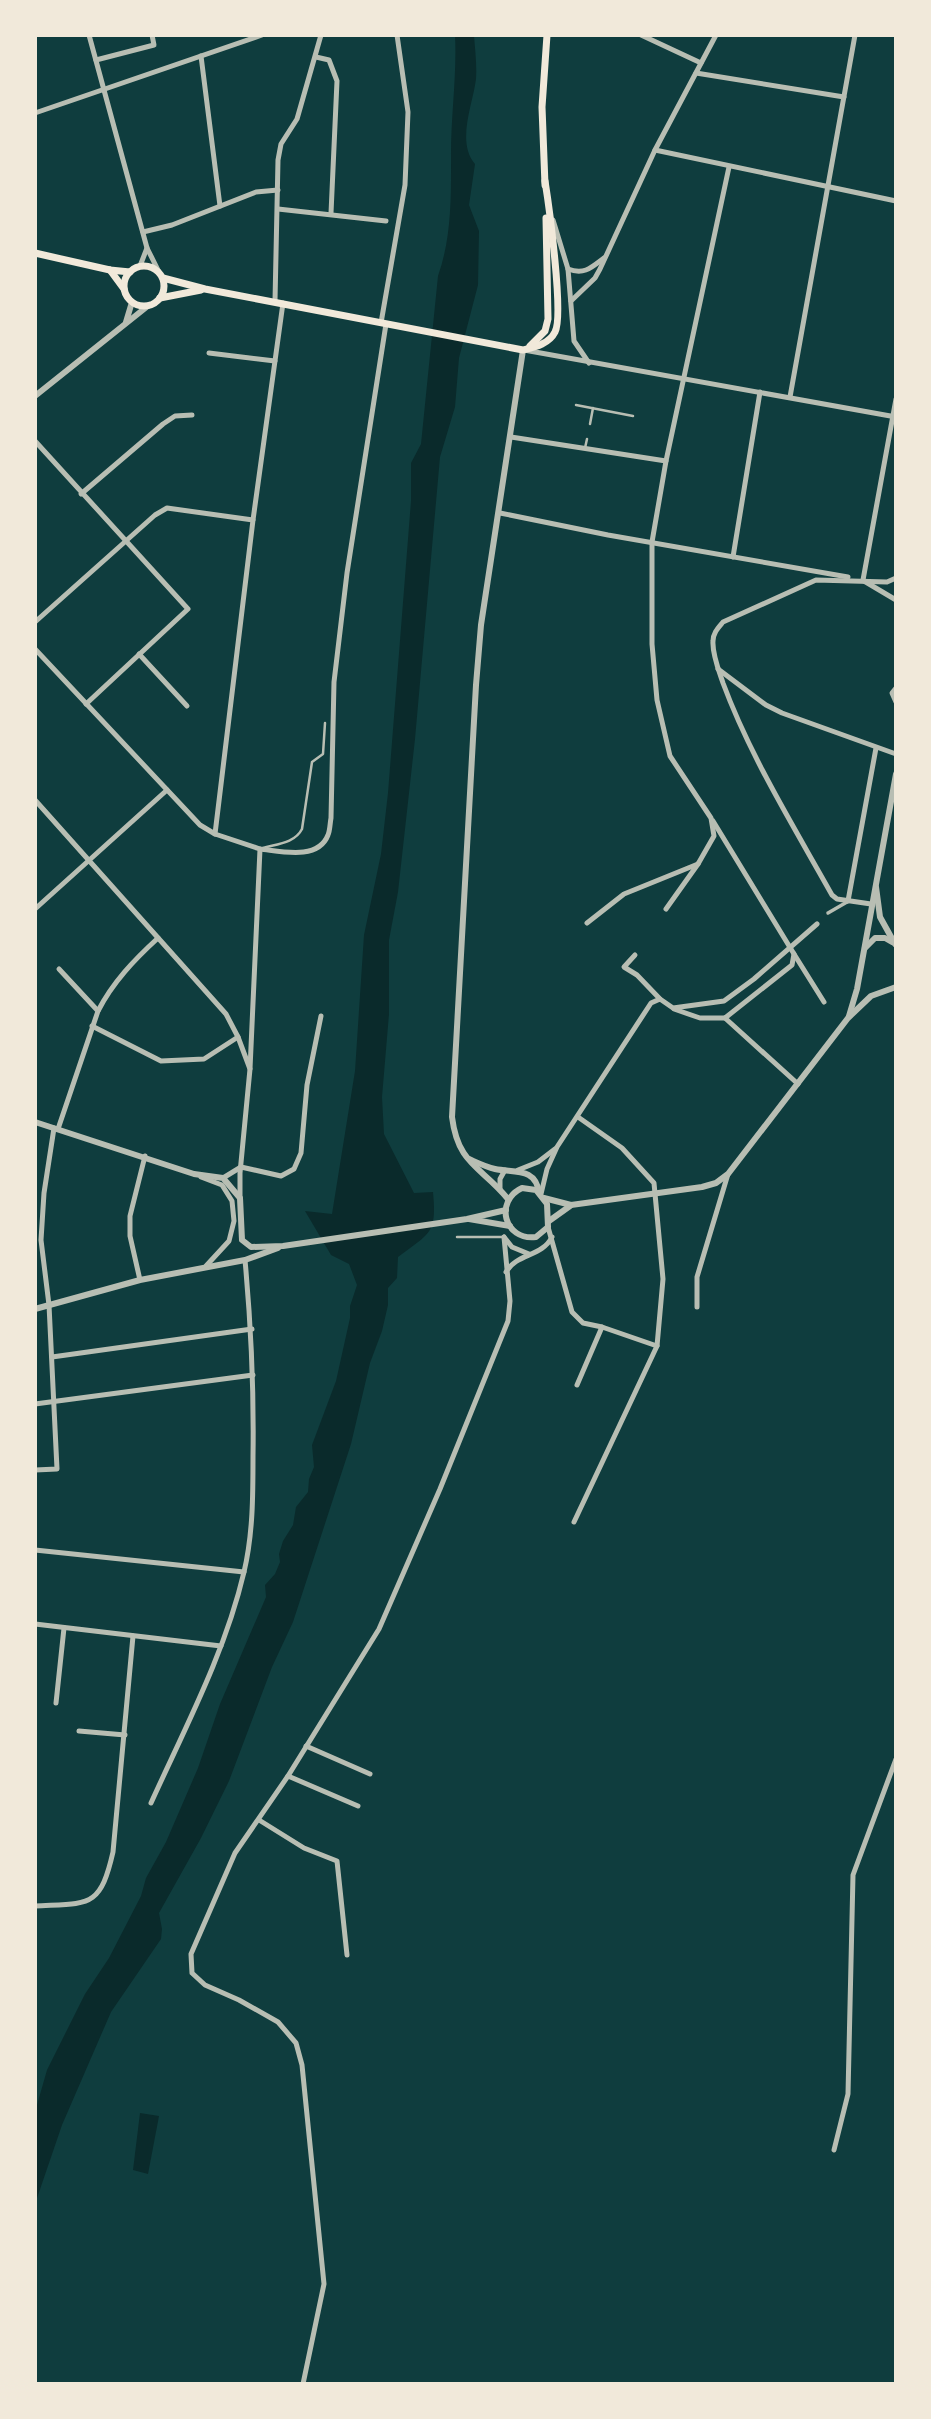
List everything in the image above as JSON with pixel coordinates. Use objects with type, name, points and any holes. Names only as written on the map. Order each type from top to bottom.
[{"type":"main road","points":[[523,350],[545,331],[548,319],[541,107],[547,35]]},
{"type":"main road","points":[[125,291],[125,281],[130,272],[140,266],[149,266],[161,275],[205,289],[523,350],[548,341],[558,326],[545,181]]},
{"type":"main road","points":[[35,253],[130,272]]},
{"type":"main road","points":[[110,270],[132,302],[138,305],[149,305],[160,298],[205,289]]},
{"type":"main road","points":[[160,298],[164,288],[161,275]]},
{"type":"street","points":[[89,35],[147,248],[161,275]]},
{"type":"street","points":[[96,60],[155,45],[152,35]]},
{"type":"street","points":[[35,113],[201,56],[242,38],[262,35]]},
{"type":"street","points":[[215,834],[275,361],[279,302],[278,160],[281,144],[297,120],[321,35]]},
{"type":"street","points":[[35,649],[200,825],[215,834],[260,849],[295,853],[322,845],[329,835],[334,682],[347,573],[405,185],[408,112],[397,35]]},
{"type":"street","points":[[641,35],[701,63]]},
{"type":"street","points":[[571,301],[595,278],[655,150],[716,35]]},
{"type":"street","points":[[790,397],[855,35]]},
{"type":"street","points":[[201,56],[220,206]]},
{"type":"street","points":[[316,57],[329,60],[337,81],[331,214]]},
{"type":"street","points":[[696,73],[844,97]]},
{"type":"street","points":[[655,150],[896,201]]},
{"type":"street","points":[[729,167],[666,461],[652,542],[652,645],[657,699],[670,756],[824,1002]]},
{"type":"street","points":[[143,232],[172,225],[256,192],[278,190]]},
{"type":"street","points":[[549,208],[568,270],[574,341],[589,363]]},
{"type":"street","points":[[278,209],[386,220]]},
{"type":"street","points":[[140,266],[147,248]]},
{"type":"street","points":[[568,270],[578,273],[589,270],[604,258]]},
{"type":"street","points":[[126,324],[132,302]]},
{"type":"street","points":[[35,396],[149,305]]},
{"type":"street","points":[[508,1199],[464,1156],[456,1141],[452,1117],[467,816],[481,625],[523,350],[894,417]]},
{"type":"street","points":[[209,353],[275,361]]},
{"type":"street","points":[[733,557],[760,392]]},
{"type":"street","points":[[863,580],[896,399]]},
{"type":"street","points":[[81,494],[163,424],[175,416],[192,415]]},
{"type":"street","points":[[511,437],[666,461]]},
{"type":"street","points":[[35,441],[188,609],[86,704]]},
{"type":"street","points":[[35,622],[125,541],[167,508],[253,520]]},
{"type":"street","points":[[500,513],[863,580],[896,600]]},
{"type":"street","points":[[871,904],[837,899],[832,895],[762,768],[731,703],[718,669],[713,642],[715,632],[723,622],[816,580],[887,582],[896,578]]},
{"type":"street","points":[[139,654],[187,706]]},
{"type":"street","points":[[718,669],[765,705],[896,754]]},
{"type":"street","points":[[896,688],[892,693],[896,702]]},
{"type":"street","points":[[828,913],[848,901],[876,747]]},
{"type":"street","points":[[848,1018],[857,989],[896,774]]},
{"type":"street","points":[[35,909],[167,790]]},
{"type":"street","points":[[35,800],[226,1014],[250,1069]]},
{"type":"street","points":[[666,909],[714,836],[711,818]]},
{"type":"street","points":[[260,849],[250,1069],[241,1167],[242,1240],[251,1247],[283,1246],[467,1219],[506,1210]]},
{"type":"street","points":[[587,923],[624,894],[698,864]]},
{"type":"street","points":[[875,880],[880,916],[896,944]]},
{"type":"street","points":[[673,1008],[724,1001],[754,979],[815,926]]},
{"type":"street","points":[[35,1470],[57,1469],[49,1305],[41,1240],[44,1193],[56,1128],[92,1026],[107,994],[130,963],[158,938]]},
{"type":"street","points":[[864,949],[875,938],[885,938],[896,944]]},
{"type":"street","points":[[635,955],[624,967],[637,975],[660,999],[673,1008],[700,1018],[725,1018],[792,965],[794,954]]},
{"type":"street","points":[[59,969],[98,1011]]},
{"type":"street","points":[[511,1228],[506,1210],[508,1199],[522,1188],[532,1188],[542,1195],[571,1205],[709,1186],[728,1174],[848,1018],[871,996],[896,987]]},
{"type":"street","points":[[464,1156],[485,1166],[518,1170],[538,1162],[557,1147],[651,1003],[660,999]]},
{"type":"street","points":[[194,1174],[223,1178],[241,1167],[281,1176],[294,1169],[301,1153],[307,1085],[321,1016]]},
{"type":"street","points":[[725,1018],[798,1084]]},
{"type":"street","points":[[92,1026],[161,1061],[204,1059],[238,1037]]},
{"type":"street","points":[[574,1522],[657,1346],[663,1279],[654,1183],[622,1148],[578,1117]]},
{"type":"street","points":[[35,1122],[145,1156],[222,1185],[232,1201],[234,1221],[229,1241],[206,1266]]},
{"type":"street","points":[[542,1195],[557,1147]]},
{"type":"street","points":[[140,1280],[130,1236],[130,1216],[145,1156]]},
{"type":"street","points":[[500,1189],[500,1179],[505,1170]]},
{"type":"street","points":[[518,1170],[537,1181],[572,1312],[583,1323],[657,1346]]},
{"type":"street","points":[[697,1307],[697,1277],[728,1174]]},
{"type":"street","points":[[223,1178],[240,1198]]},
{"type":"street","points":[[35,1192],[44,1193]]},
{"type":"street","points":[[467,1219],[511,1228],[522,1237],[528,1238],[540,1236],[549,1224],[571,1205]]},
{"type":"street","points":[[303,2384],[324,2284],[299,2054],[296,2043],[278,2022],[205,1985],[192,1973],[191,1954],[235,1853],[288,1776],[375,1636],[440,1489],[509,1321],[510,1301],[504,1237],[511,1228]]},
{"type":"street","points":[[506,1272],[514,1263],[545,1247],[552,1236]]},
{"type":"street","points":[[504,1237],[512,1247],[530,1254]]},
{"type":"street","points":[[35,1309],[140,1280],[245,1260],[283,1246]]},
{"type":"street","points":[[151,1803],[221,1646],[244,1572],[253,1522],[252,1329],[245,1260]]},
{"type":"street","points":[[578,1385],[602,1327]]},
{"type":"street","points":[[52,1357],[252,1329]]},
{"type":"street","points":[[35,1404],[253,1375]]},
{"type":"street","points":[[35,1550],[244,1572]]},
{"type":"street","points":[[35,1624],[221,1646]]},
{"type":"street","points":[[56,1703],[64,1628]]},
{"type":"street","points":[[35,1906],[80,1904],[95,1898],[106,1881],[113,1852],[133,1636]]},
{"type":"street","points":[[79,1731],[125,1735]]},
{"type":"street","points":[[306,1746],[370,1774]]},
{"type":"street","points":[[834,2150],[848,2094],[853,1875],[896,1759]]},
{"type":"street","points":[[288,1776],[358,1806]]},
{"type":"street","points":[[259,1819],[304,1848],[337,1861],[347,1955]]},
{"type":"lane","points":[[576,405],[633,416]]},
{"type":"lane","points":[[590,424],[593,408]]},
{"type":"lane","points":[[585,448],[587,439]]},
{"type":"lane","points":[[260,849],[292,840],[302,829],[312,762],[323,754],[325,723]]},
{"type":"lane","points":[[457,1237],[504,1237]]},
{"type":"water","points":[[455,35],[474,35],[476,79],[466,134],[469,155],[475,164],[469,205],[479,231],[478,285],[459,358],[455,407],[440,457],[415,739],[398,892],[389,940],[389,1014],[382,1097],[384,1134],[414,1193],[433,1192],[434,1216],[424,1237],[398,1257],[397,1278],[388,1288],[388,1305],[382,1331],[370,1363],[351,1444],[293,1622],[272,1667],[229,1781],[159,1913],[161,1939],[111,2012],[62,2125],[35,2204],[35,2112],[47,2070],[85,1994],[109,1958],[166,1842],[198,1768],[220,1704],[266,1597],[265,1585],[275,1574],[280,1562],[279,1554],[293,1525],[296,1507],[308,1492],[314,1467],[312,1445],[336,1381],[350,1318],[350,1306],[357,1285],[349,1264],[331,1255],[305,1211],[332,1214],[355,1071],[364,935],[381,854],[388,793],[411,501],[411,463],[421,444],[438,276],[450,216]]},
{"type":"water","points":[[140,2113],[159,2116],[148,2174],[133,2170]]}]
